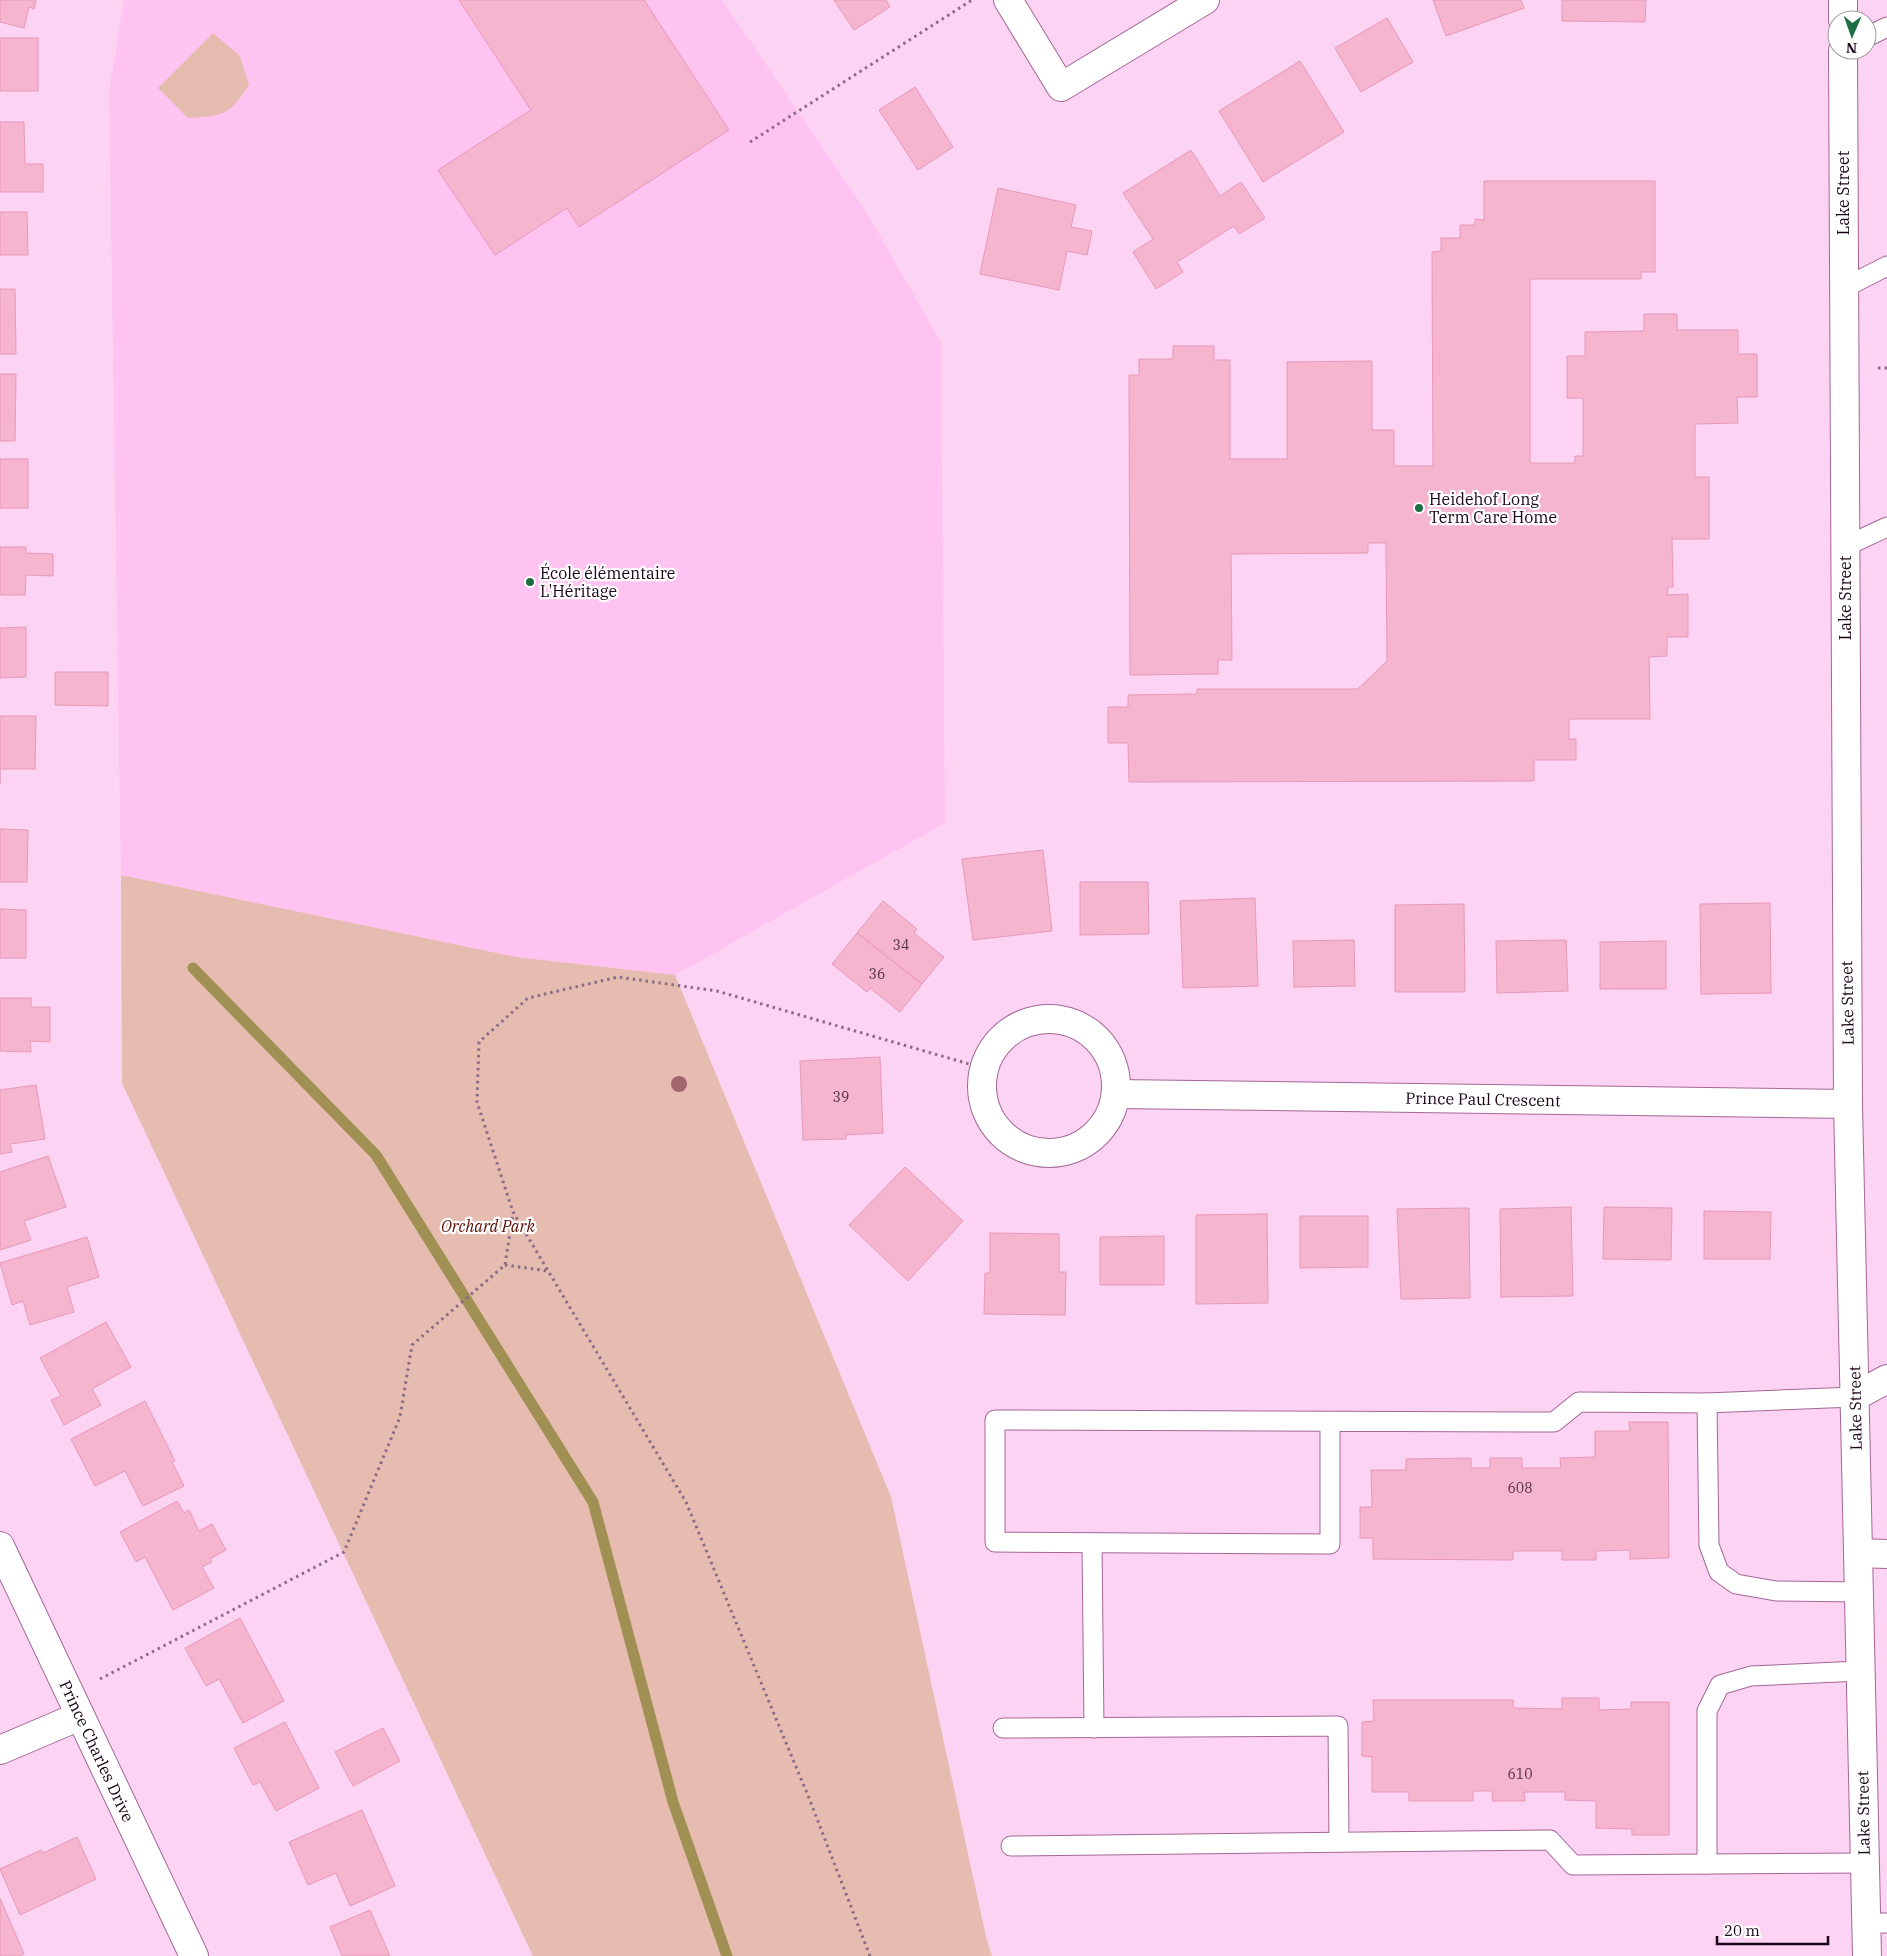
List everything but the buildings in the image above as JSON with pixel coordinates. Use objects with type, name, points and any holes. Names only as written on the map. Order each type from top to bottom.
[{"type":"street","points":[[1008,0],[1061,87],[1205,0]]},
{"type":"street","name":"Lake Street","points":[[1843,60],[1848,1104],[1864,1863],[1876,1923],[1867,1956]]},
{"type":"street","points":[[1045,1018],[1076,1023],[1096,1036],[1106,1049],[1116,1070],[1117,1094],[1105,1125],[1088,1142],[1074,1149],[1051,1153],[1027,1150],[1006,1139],[990,1121],[980,1091],[983,1068],[993,1046],[1010,1029],[1022,1023],[1045,1018]]},
{"type":"street","name":"Prince Paul Crescent","points":[[1117,1094],[1848,1104]]},
{"type":"street","points":[[1854,1397],[1887,1380]]},
{"type":"street","name":"Prince Charles Drive","points":[[0,1546],[194,1956]]},
{"type":"street","points":[[1858,1553],[1887,1554]]},
{"type":"street","points":[[0,1750],[76,1705]]},
{"type":"lane","points":[[1844,288],[1887,266]]},
{"type":"lane","points":[[1844,547],[1887,527]]},
{"type":"lane","points":[[1330,1422],[1330,1544],[995,1542],[995,1420],[1554,1422],[1579,1402],[1707,1403],[1854,1397]]},
{"type":"lane","points":[[1707,1403],[1710,1545],[1719,1572],[1736,1584],[1776,1591],[1858,1592]]},
{"type":"lane","points":[[1092,1543],[1094,1728]]},
{"type":"lane","points":[[1707,1864],[1707,1711],[1720,1686],[1751,1676],[1860,1671]]},
{"type":"lane","points":[[1003,1728],[1338,1726],[1339,1842]]},
{"type":"lane","points":[[1012,1846],[1550,1840],[1573,1865],[1864,1863]]},
{"type":"path","points":[[750,142],[972,0]]},
{"type":"path","points":[[870,1956],[809,1798],[686,1502],[514,1212],[477,1102],[479,1042],[528,998],[618,977],[718,991],[983,1068]]},
{"type":"path","points":[[76,1705],[344,1552],[400,1417],[412,1345],[505,1265],[514,1212]]},
{"type":"path","points":[[505,1265],[548,1272]]},
{"type":"shaded area","name":"École élémentaire L'Héritage","points":[[124,0],[722,0],[865,210],[941,342],[945,823],[675,975],[516,957],[121,875],[109,91]]},
{"type":"green space","points":[[213,33],[240,56],[249,85],[230,109],[218,115],[188,118],[158,88]]},
{"type":"green space","name":"Orchard Park","points":[[121,875],[516,957],[675,975],[891,1497],[986,1937],[992,1956],[533,1956],[122,1083]]},
{"type":"waterway","points":[[193,968],[376,1155],[593,1502],[673,1802],[727,1956]]},
{"type":"place","name":"Heidehof Long Term Care Home","points":[[1419,508]]},
{"type":"place","name":"École élémentaire L'Héritage","points":[[530,582]]}]
